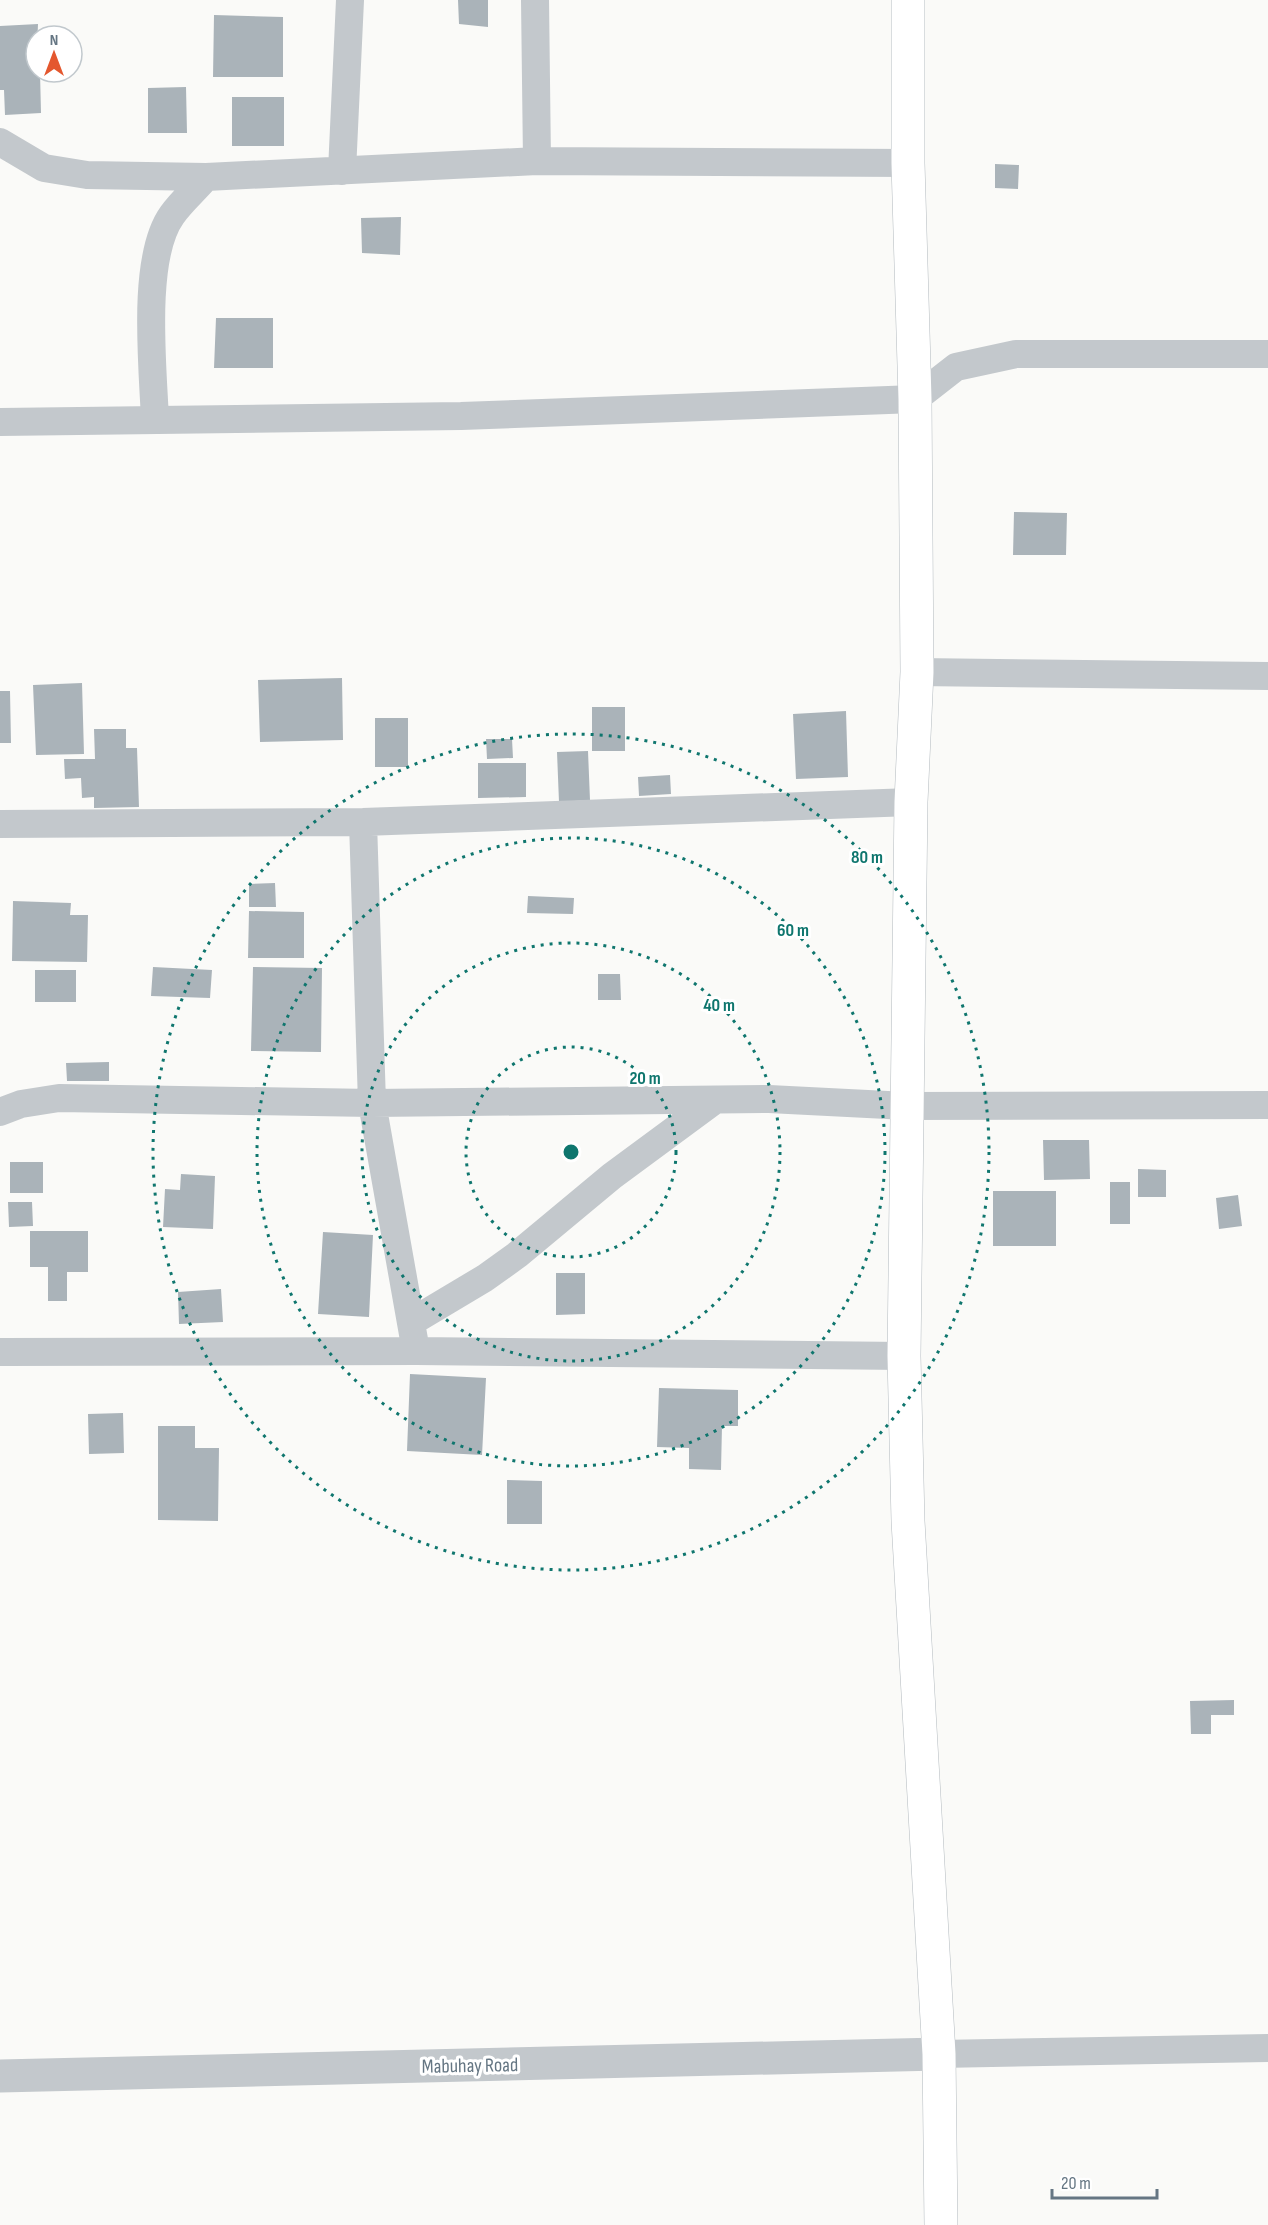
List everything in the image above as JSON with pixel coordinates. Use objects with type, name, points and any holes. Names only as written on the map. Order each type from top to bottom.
[{"type":"main road","points":[[908,0],[908,163],[915,399],[917,672],[911,802],[904,1356],[908,1521],[939,2054],[941,2225]]},
{"type":"street","points":[[342,171],[350,0]]},
{"type":"street","points":[[535,0],[537,161]]},
{"type":"street","points":[[0,142],[44,168],[66,173],[206,177],[537,161],[908,163]]},
{"type":"street","points":[[155,420],[151,288],[161,240],[170,217],[206,177]]},
{"type":"street","points":[[0,422],[461,416],[915,399],[956,367],[1016,354],[1268,354]]},
{"type":"street","points":[[917,672],[1268,676]]},
{"type":"street","points":[[0,824],[363,822],[911,802]]},
{"type":"street","points":[[363,822],[372,1103],[413,1321],[416,1351]]},
{"type":"street","points":[[0,1112],[21,1104],[59,1098],[372,1103],[769,1099],[907,1106],[1268,1105]]},
{"type":"street","points":[[413,1321],[485,1278],[517,1255],[612,1176],[715,1100]]},
{"type":"street","points":[[0,1352],[21,1354],[416,1351],[904,1356]]},
{"type":"street","points":[[939,2054],[1268,2048]]},
{"type":"street","name":"Mabuhay Road","points":[[0,2076],[939,2054]]},
{"type":"building","points":[[458,0],[488,0],[488,27],[459,24]]},
{"type":"building","points":[[214,15],[283,17],[283,77],[213,77]]},
{"type":"building","points":[[24,25],[24,84],[40,84],[41,113],[5,115],[4,90],[0,90],[0,26]]},
{"type":"building","points":[[186,87],[187,133],[148,133],[148,88]]},
{"type":"building","points":[[232,97],[284,97],[284,146],[232,146]]},
{"type":"building","points":[[995,164],[1019,165],[1018,189],[995,188]]},
{"type":"building","points":[[401,217],[400,255],[362,253],[361,218]]},
{"type":"building","points":[[216,318],[273,318],[273,368],[214,368]]},
{"type":"building","points":[[1014,512],[1067,513],[1066,555],[1013,555]]},
{"type":"building","points":[[342,678],[343,740],[260,742],[258,680]]},
{"type":"building","points":[[82,683],[84,754],[36,755],[33,685]]},
{"type":"building","points":[[0,691],[10,691],[11,743],[0,743]]},
{"type":"building","points":[[592,707],[625,707],[625,751],[592,751]]},
{"type":"building","points":[[846,711],[848,777],[796,779],[793,714]]},
{"type":"building","points":[[375,718],[408,718],[408,767],[375,767]]},
{"type":"building","points":[[94,729],[126,729],[126,748],[137,748],[139,807],[94,808],[94,797],[82,798],[81,778],[65,779],[64,759],[95,759]]},
{"type":"building","points":[[486,739],[512,739],[513,758],[487,759]]},
{"type":"building","points":[[588,751],[590,800],[559,802],[557,752]]},
{"type":"building","points":[[478,763],[526,763],[526,797],[478,798]]},
{"type":"building","points":[[670,775],[671,794],[639,796],[638,777]]},
{"type":"building","points":[[275,883],[276,907],[249,907],[249,884]]},
{"type":"building","points":[[528,896],[574,898],[573,914],[527,913]]},
{"type":"building","points":[[13,901],[71,903],[70,915],[88,915],[87,962],[12,961]]},
{"type":"building","points":[[249,911],[304,912],[304,958],[248,958]]},
{"type":"building","points":[[153,967],[212,970],[210,998],[151,996]]},
{"type":"building","points":[[253,967],[322,968],[321,1052],[251,1051]]},
{"type":"building","points":[[35,970],[76,970],[76,1002],[35,1002]]},
{"type":"building","points":[[598,974],[620,974],[621,1000],[598,1000]]},
{"type":"building","points":[[109,1062],[109,1081],[67,1081],[66,1063]]},
{"type":"building","points":[[1043,1140],[1089,1140],[1090,1179],[1044,1180]]},
{"type":"building","points":[[10,1162],[43,1162],[43,1193],[10,1193]]},
{"type":"building","points":[[1138,1169],[1166,1170],[1166,1197],[1138,1197]]},
{"type":"building","points":[[181,1174],[215,1176],[213,1229],[163,1227],[165,1189],[180,1190]]},
{"type":"building","points":[[1110,1182],[1130,1182],[1130,1224],[1110,1224]]},
{"type":"building","points":[[993,1191],[1056,1191],[1056,1246],[993,1246]]},
{"type":"building","points":[[1238,1195],[1242,1226],[1219,1229],[1216,1198]]},
{"type":"building","points":[[8,1202],[32,1202],[33,1226],[9,1227]]},
{"type":"building","points":[[30,1231],[88,1231],[88,1272],[67,1272],[67,1301],[48,1301],[48,1267],[30,1267]]},
{"type":"building","points":[[323,1232],[373,1235],[369,1317],[318,1314]]},
{"type":"building","points":[[556,1273],[585,1273],[585,1314],[556,1315]]},
{"type":"building","points":[[221,1289],[223,1322],[179,1324],[178,1292]]},
{"type":"building","points":[[410,1374],[486,1378],[482,1455],[407,1451]]},
{"type":"building","points":[[659,1388],[738,1390],[738,1426],[722,1426],[721,1470],[689,1469],[689,1448],[657,1447]]},
{"type":"building","points":[[123,1413],[124,1453],[89,1454],[88,1414]]},
{"type":"building","points":[[158,1426],[195,1426],[195,1448],[219,1448],[218,1521],[158,1520]]},
{"type":"building","points":[[507,1480],[542,1481],[542,1524],[507,1524]]},
{"type":"building","points":[[1234,1700],[1234,1715],[1211,1715],[1211,1734],[1191,1734],[1190,1701]]}]
